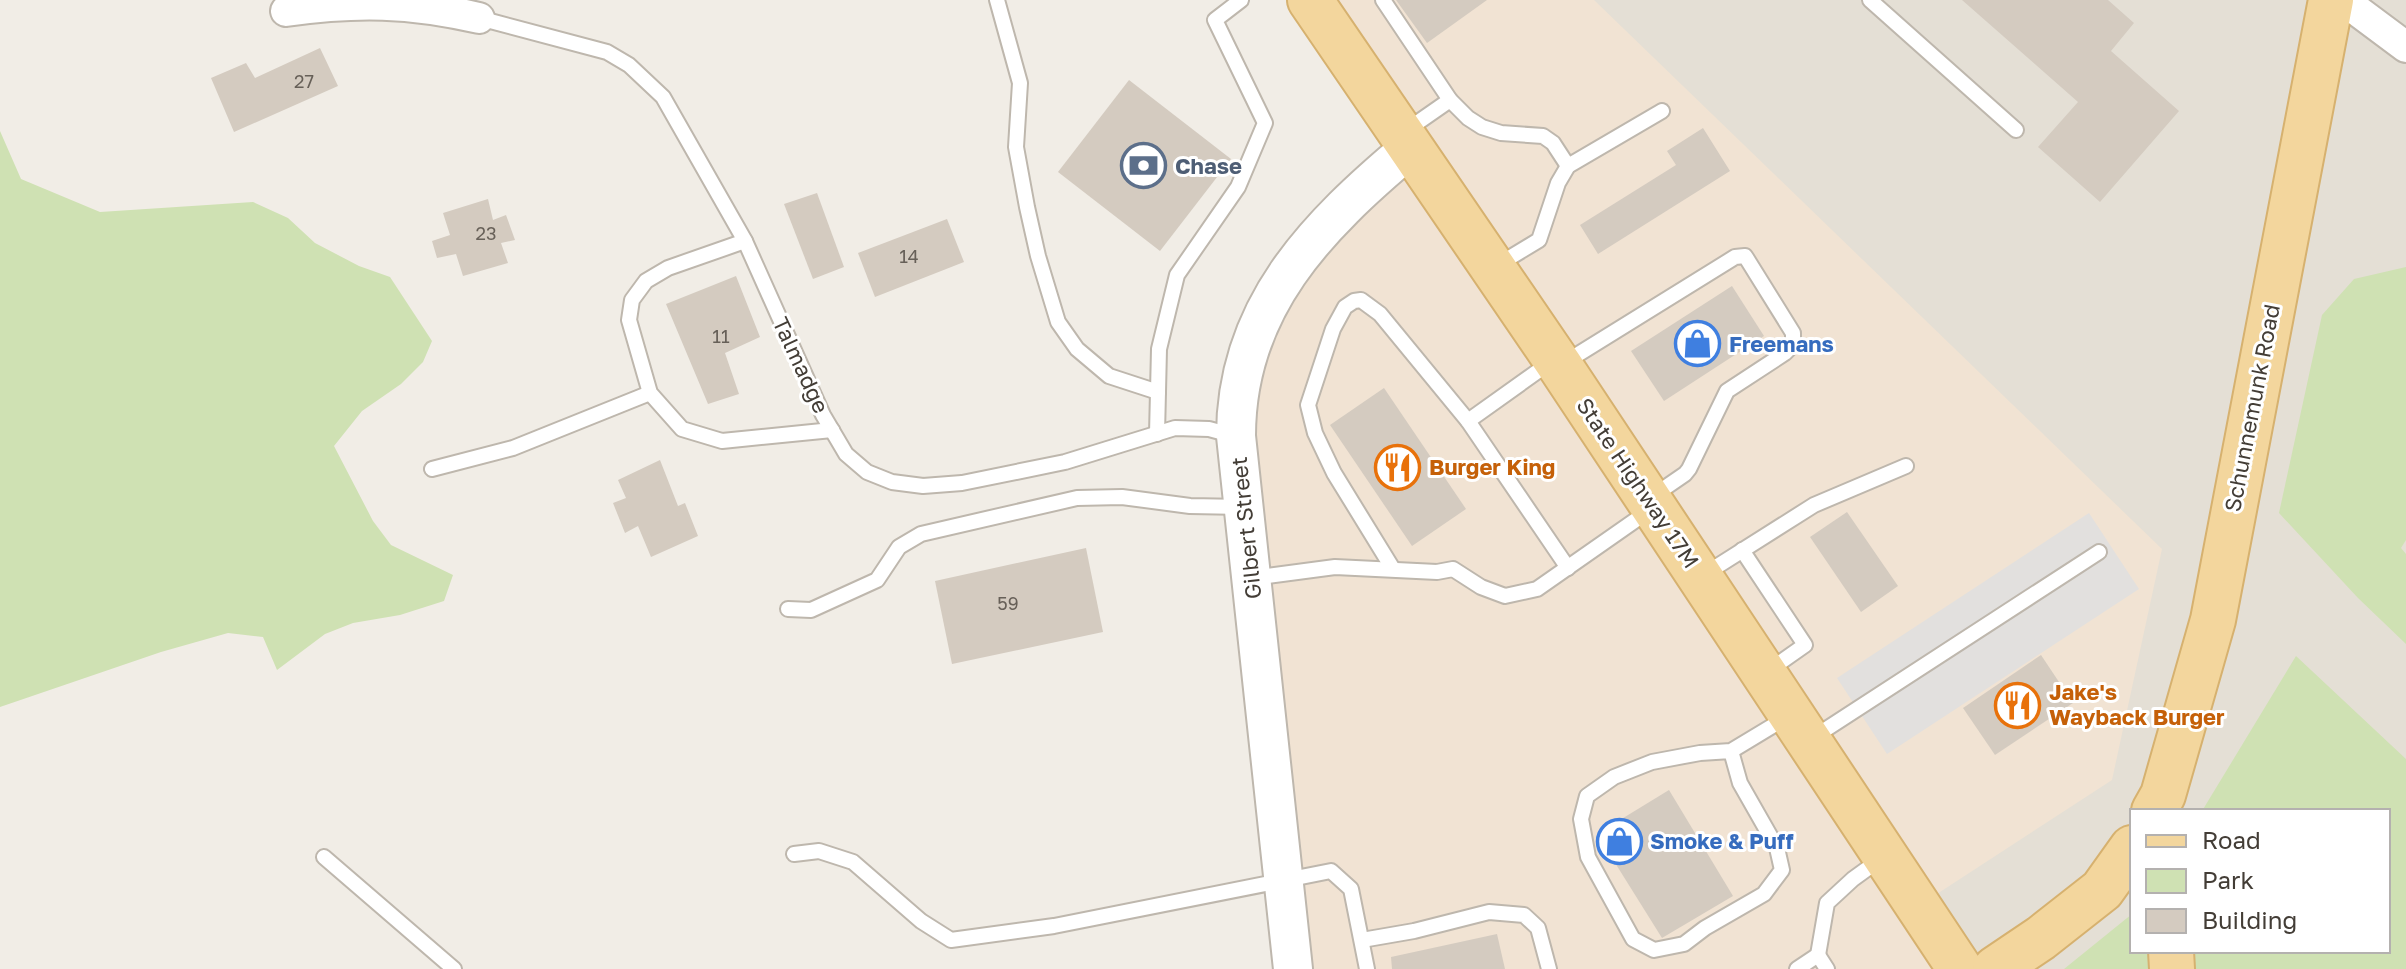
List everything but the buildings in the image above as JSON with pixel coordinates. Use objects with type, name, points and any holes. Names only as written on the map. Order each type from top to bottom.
[{"type":"main road","name":"State Highway 17M","points":[[1310,0],[1558,362],[1960,969]]},
{"type":"main road","name":"Schunnemunk Road","points":[[2161,806],[2213,620],[2331,0]]},
{"type":"main road","points":[[1995,969],[2102,890],[2130,851]]},
{"type":"street","points":[[2343,0],[2406,47]]},
{"type":"street","points":[[286,11],[336,4],[394,4],[479,18]]},
{"type":"street","name":"Gilbert Street","points":[[1293,969],[1243,507],[1236,409],[1250,344],[1279,286],[1304,249],[1405,141]]},
{"type":"lane","points":[[997,0],[1020,83],[1016,147],[1027,207],[1058,322],[1077,349],[1109,376],[1158,392]]},
{"type":"lane","points":[[1157,434],[1159,349],[1177,275],[1238,187],[1265,123],[1215,20],[1241,0]]},
{"type":"lane","points":[[1383,0],[1450,100],[1468,118],[1482,127],[1501,133],[1543,136],[1553,143],[1568,166]]},
{"type":"lane","points":[[1870,0],[2016,130]]},
{"type":"lane","name":"Talmadge","points":[[479,18],[607,52],[629,65],[663,97],[745,241],[823,415],[846,454],[867,472],[892,482],[923,486],[962,483],[1065,462],[1175,428],[1209,429],[1236,436]]},
{"type":"lane","points":[[1405,141],[1450,100]]},
{"type":"lane","points":[[1492,268],[1539,240],[1558,183],[1568,166],[1662,111]]},
{"type":"lane","points":[[745,241],[668,268],[646,281],[632,300],[629,320],[650,393],[682,429],[722,441],[832,430]]},
{"type":"lane","points":[[1251,578],[1335,567],[1437,572],[1453,569],[1481,587],[1505,596],[1537,589],[1652,503],[1685,474],[1727,391],[1785,353],[1793,345],[1793,333],[1745,256],[1735,257],[1558,362],[1468,421]]},
{"type":"lane","points":[[1393,569],[1334,473],[1315,433],[1308,405],[1333,329],[1345,307],[1361,300],[1380,314],[1468,421],[1568,568]]},
{"type":"lane","points":[[432,469],[513,448],[650,393]]},
{"type":"lane","points":[[1701,577],[1814,505],[1906,466]]},
{"type":"lane","points":[[788,609],[811,610],[877,580],[899,547],[921,534],[1077,498],[1122,497],[1190,506],[1243,507]]},
{"type":"lane","points":[[1742,550],[1805,645],[1765,673]]},
{"type":"lane","points":[[1731,751],[1740,783],[1777,848],[1782,870],[1764,894],[1705,928],[1684,944],[1654,950],[1633,939],[1588,857],[1581,819],[1587,796],[1614,777],[1652,762],[1731,751],[1801,726],[2099,552]]},
{"type":"lane","points":[[794,854],[819,851],[853,862],[921,921],[951,940],[1054,926],[1331,871],[1351,889],[1367,969]]},
{"type":"lane","points":[[1827,969],[1818,955],[1827,903],[1853,879],[1886,856]]},
{"type":"lane","points":[[324,857],[454,969]]},
{"type":"lane","points":[[1362,940],[1414,931],[1489,912],[1524,915],[1538,928],[1549,969]]},
{"type":"lane","points":[[1797,969],[1818,955]]},
{"type":"shaded area","points":[[1310,0],[1594,0],[2162,549],[2112,780],[1920,905],[1961,969],[1292,969],[1236,436],[1250,344],[1409,147]]},
{"type":"shaded area","points":[[1311,0],[2406,0],[2406,969],[1961,969]]},
{"type":"shaded area","points":[[2089,513],[2139,589],[1887,754],[1837,678]]},
{"type":"green space","points":[[0,131],[21,179],[100,212],[253,202],[288,218],[315,243],[359,266],[390,277],[432,341],[423,362],[401,384],[362,411],[334,446],[373,521],[391,545],[453,575],[444,601],[400,615],[353,623],[325,634],[277,670],[263,637],[228,633],[161,652],[0,707]]},
{"type":"green space","points":[[2406,267],[2406,540],[2401,548],[2406,554],[2406,644],[2358,598],[2279,513],[2322,315],[2354,279]]},
{"type":"green space","points":[[2296,656],[2406,759],[2406,969],[2064,969],[2130,916],[2130,953],[2390,953],[2390,809],[2203,809]]},
{"type":"place","name":"Chase","points":[[1144,166]]},
{"type":"place","name":"Freemans","points":[[1698,344]]},
{"type":"place","name":"Burger King","points":[[1398,467]]},
{"type":"place","name":"Jake's Wayback Burger","points":[[2018,705]]},
{"type":"place","name":"Smoke & Puff","points":[[1619,841]]}]
